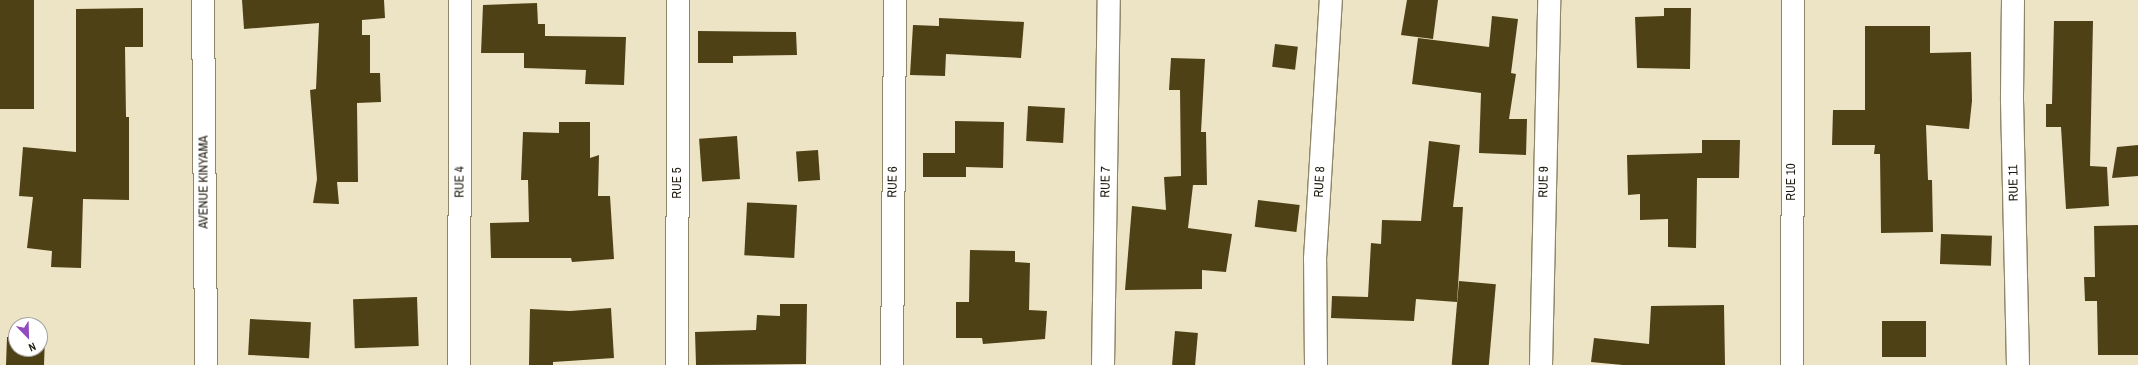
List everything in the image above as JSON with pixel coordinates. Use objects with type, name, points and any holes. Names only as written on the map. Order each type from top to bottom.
[{"type":"street","name":"AVENUE KINYAMA","points":[[203,0],[206,365]]},
{"type":"street","name":"RUE 4","points":[[459,365],[460,0]]},
{"type":"street","name":"RUE 5","points":[[677,365],[678,0]]},
{"type":"street","name":"RUE 6","points":[[892,365],[895,0]]},
{"type":"street","name":"RUE 7","points":[[1103,365],[1109,0]]},
{"type":"street","name":"RUE 8","points":[[1316,365],[1315,259],[1331,0]]},
{"type":"street","name":"RUE 9","points":[[1541,365],[1548,0]]},
{"type":"street","name":"RUE 10","points":[[1792,0],[1792,365]]},
{"type":"street","name":"RUE 11","points":[[2013,0],[2012,100],[2018,365]]},
{"type":"building","points":[[0,0],[34,0],[34,109],[0,109]]},
{"type":"building","points":[[242,0],[384,0],[385,18],[362,20],[362,35],[370,35],[370,73],[380,73],[381,102],[357,103],[358,182],[337,182],[339,204],[313,203],[317,179],[310,90],[316,89],[319,23],[244,29]]},
{"type":"building","points":[[1407,0],[1438,0],[1433,39],[1401,35]]},
{"type":"building","points":[[537,3],[538,24],[545,24],[545,36],[626,37],[624,85],[585,84],[586,70],[524,68],[524,53],[481,53],[483,5]]},
{"type":"building","points":[[143,8],[143,47],[125,47],[126,117],[129,117],[129,200],[83,199],[81,268],[51,267],[52,251],[27,248],[33,197],[19,196],[23,147],[76,152],[76,9]]},
{"type":"building","points":[[1664,8],[1691,8],[1690,69],[1637,68],[1635,17],[1664,16]]},
{"type":"building","points":[[1492,16],[1518,19],[1511,73],[1516,74],[1509,119],[1527,119],[1526,155],[1479,153],[1481,93],[1412,84],[1418,38],[1489,47]]},
{"type":"building","points":[[939,18],[1024,22],[1021,58],[946,54],[945,76],[910,75],[913,25],[939,26]]},
{"type":"building","points":[[2054,21],[2093,21],[2090,166],[2107,167],[2109,206],[2066,209],[2061,127],[2046,127],[2046,104],[2052,104]]},
{"type":"building","points":[[1865,26],[1930,26],[1930,53],[1971,52],[1972,101],[1969,129],[1926,125],[1928,180],[1932,180],[1933,232],[1881,233],[1880,154],[1874,154],[1875,145],[1832,145],[1833,110],[1865,110]]},
{"type":"building","points":[[698,31],[796,32],[797,55],[733,56],[733,63],[698,63]]},
{"type":"building","points":[[1275,44],[1298,47],[1295,70],[1272,67]]},
{"type":"building","points":[[1171,58],[1205,59],[1201,132],[1206,132],[1207,185],[1193,185],[1188,228],[1232,234],[1226,272],[1202,270],[1202,289],[1125,290],[1132,206],[1166,210],[1164,177],[1181,176],[1180,90],[1169,90]]},
{"type":"building","points":[[1028,106],[1065,108],[1063,143],[1026,141]]},
{"type":"building","points":[[955,121],[1004,122],[1003,168],[966,167],[966,177],[923,177],[923,153],[955,153]]},
{"type":"building","points":[[559,122],[590,122],[590,158],[599,155],[598,196],[610,196],[614,259],[572,262],[571,258],[491,258],[490,223],[529,222],[528,180],[521,180],[523,132],[559,133]]},
{"type":"building","points":[[737,136],[740,179],[702,182],[699,139]]},
{"type":"building","points":[[1702,140],[1740,140],[1739,178],[1697,178],[1696,248],[1668,247],[1668,219],[1640,220],[1640,194],[1628,195],[1627,155],[1702,153]]},
{"type":"building","points":[[1429,141],[1460,145],[1453,207],[1463,207],[1457,302],[1416,299],[1414,321],[1331,318],[1332,296],[1368,297],[1371,243],[1381,244],[1382,220],[1421,221]]},
{"type":"building","points":[[2138,145],[2138,176],[2112,178],[2117,147]]},
{"type":"building","points":[[818,150],[820,180],[798,181],[796,152]]},
{"type":"building","points":[[1258,200],[1300,205],[1296,232],[1255,227]]},
{"type":"building","points":[[747,202],[797,205],[794,258],[744,255]]},
{"type":"building","points":[[2138,225],[2138,355],[2098,355],[2097,301],[2085,301],[2084,277],[2095,277],[2094,226]]},
{"type":"building","points":[[1941,234],[1992,236],[1991,266],[1940,264]]},
{"type":"building","points":[[970,250],[1015,251],[1015,262],[1030,263],[1029,310],[1047,311],[1045,339],[983,344],[982,338],[956,338],[956,302],[969,302]]},
{"type":"building","points":[[1459,281],[1496,284],[1489,365],[1452,365]]},
{"type":"building","points":[[417,297],[419,346],[355,348],[353,299]]},
{"type":"building","points":[[780,304],[807,304],[806,364],[696,365],[695,332],[756,330],[757,315],[780,316]]},
{"type":"building","points":[[1724,305],[1725,365],[1623,365],[1591,362],[1594,338],[1649,344],[1651,306]]},
{"type":"building","points":[[611,308],[614,358],[553,362],[553,365],[529,365],[530,309],[570,311]]},
{"type":"building","points":[[250,319],[311,322],[309,358],[248,355]]},
{"type":"building","points":[[1882,321],[1926,321],[1926,357],[1882,357]]},
{"type":"building","points":[[1175,331],[1198,333],[1195,365],[1172,365]]},
{"type":"building","points":[[7,337],[8,357],[44,357],[44,365],[6,365]]}]
